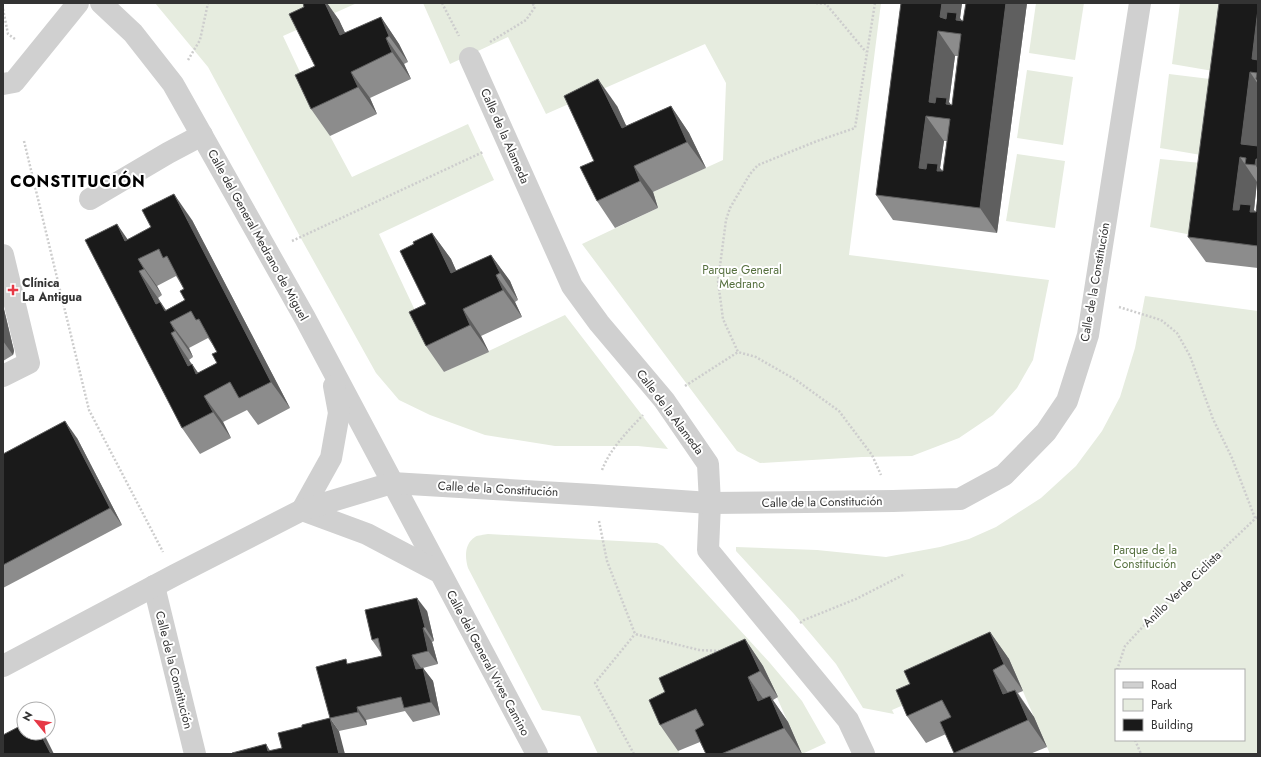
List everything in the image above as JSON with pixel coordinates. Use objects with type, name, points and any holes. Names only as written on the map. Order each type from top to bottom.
[{"type":"street","points":[[3,84],[14,82],[78,3]]},
{"type":"street","name":"Calle del General Medrano de Miguel","points":[[101,3],[133,33],[173,84],[268,252],[392,483]]},
{"type":"street","name":"Calle de la Constitución","points":[[3,666],[302,510],[392,483],[593,494],[710,503],[894,501],[960,499],[1004,475],[1046,432],[1067,401],[1088,335],[1140,3]]},
{"type":"street","name":"Calle de la Alameda","points":[[469,56],[572,286],[599,323],[664,400],[708,464],[710,503],[708,550],[848,720],[864,754]]},
{"type":"street","points":[[90,199],[168,153],[202,135]]},
{"type":"street","points":[[3,255],[29,363],[3,376]]},
{"type":"street","points":[[330,365],[340,413],[330,458],[302,510],[367,534],[439,572]]},
{"type":"street","name":"Calle del General Vives Camino","points":[[392,483],[537,754]]},
{"type":"street","name":"Calle de la Constitución","points":[[154,586],[195,754]]},
{"type":"path","points":[[173,84],[200,40],[208,3]]},
{"type":"path","points":[[442,3],[469,56],[526,20],[535,7],[532,3]]},
{"type":"path","points":[[816,3],[827,4],[866,52]]},
{"type":"path","points":[[875,3],[855,128],[817,141],[758,165],[750,174],[730,208],[726,220],[718,281],[723,319],[738,352],[756,357],[796,380],[839,411],[872,455],[894,501]]},
{"type":"path","points":[[3,9],[8,34],[37,54]]},
{"type":"path","points":[[268,252],[507,140]]},
{"type":"path","points":[[24,141],[89,410],[175,575]]},
{"type":"path","points":[[1094,299],[1162,320],[1177,333],[1190,356],[1214,419],[1257,517]]},
{"type":"path","name":"Anillo Verde Ciclista","points":[[1117,669],[1125,646],[1149,620],[1257,517]]},
{"type":"path","points":[[634,754],[595,683],[635,634]]},
{"type":"path","points":[[1135,741],[1141,754]]},
{"type":"green space","points":[[155,3],[357,3],[283,36],[330,136],[352,177],[468,124],[494,180],[379,234],[444,372],[565,315],[668,449],[638,446],[555,446],[485,435],[430,415],[399,400],[376,373],[208,67]]},
{"type":"green space","name":"Parque General Medrano","points":[[423,3],[881,3],[849,255],[1049,280],[1033,360],[1017,388],[993,415],[959,438],[912,456],[862,457],[760,463],[737,451],[582,244],[658,208],[653,192],[723,160],[726,83],[705,44],[546,114],[508,37],[450,64]]},
{"type":"green space","points":[[1036,3],[1084,3],[1075,60],[1029,53]]},
{"type":"green space","points":[[1180,3],[1230,3],[1213,71],[1172,64]]},
{"type":"green space","points":[[1027,70],[1073,77],[1063,145],[1017,138]]},
{"type":"green space","points":[[1169,74],[1210,79],[1201,155],[1160,148]]},
{"type":"green space","points":[[1017,154],[1065,161],[1055,228],[1006,221]]},
{"type":"green space","points":[[1160,159],[1201,163],[1192,235],[1150,227]]},
{"type":"green space","name":"Parque de la Constitución","points":[[1145,296],[1258,311],[1258,754],[1050,754],[1009,659],[892,710],[894,714],[863,708],[836,664],[794,614],[736,551],[736,547],[817,550],[886,557],[940,547],[969,539],[996,527],[1041,498],[1076,466],[1102,431],[1120,397],[1135,348]]},
{"type":"green space","points":[[488,534],[657,543],[663,546],[770,663],[802,701],[826,743],[802,754],[763,666],[661,712],[680,754],[598,754],[580,716],[542,710],[468,568],[466,551],[469,543],[476,536]]},
{"type":"building","points":[[303,3],[325,3],[340,35],[381,17],[389,36],[386,38],[392,52],[351,72],[358,87],[311,109],[295,75],[315,66],[289,14],[304,7]]},
{"type":"building","points":[[901,3],[942,3],[940,17],[946,19],[947,12],[957,13],[956,20],[963,21],[966,3],[1006,3],[980,208],[876,195]],"holes":[[[938,31],[961,34],[952,105],[946,104],[947,98],[936,97],[935,103],[929,102]],[[926,116],[950,119],[943,171],[937,171],[938,164],[927,163],[926,169],[919,168]]]},
{"type":"building","points":[[1219,3],[1258,3],[1252,59],[1258,60],[1258,80],[1256,79],[1257,73],[1250,72],[1241,144],[1258,146],[1258,159],[1256,159],[1255,165],[1245,164],[1246,158],[1240,157],[1233,210],[1239,210],[1240,204],[1251,205],[1250,212],[1256,212],[1258,196],[1258,246],[1188,237]]},
{"type":"building","points":[[598,79],[622,128],[671,106],[687,142],[634,166],[640,181],[597,201],[580,167],[594,161],[564,96]]},
{"type":"building","points":[[174,194],[271,382],[239,398],[230,382],[204,396],[213,412],[182,428],[85,240],[117,224],[125,241],[151,227],[142,210]],"holes":[[[159,249],[163,258],[167,256],[184,289],[180,291],[185,300],[165,311],[160,302],[156,304],[139,271],[144,269],[138,259]],[[191,311],[196,320],[199,319],[217,352],[212,354],[217,363],[196,374],[192,364],[188,366],[171,333],[175,331],[170,322]]]},
{"type":"building","points":[[432,233],[451,273],[491,255],[500,273],[496,275],[503,290],[463,309],[470,325],[426,346],[409,312],[426,304],[400,251],[414,244],[413,242]]},
{"type":"building","points":[[65,421],[110,508],[3,565],[3,454]]},
{"type":"building","points":[[417,598],[425,627],[423,628],[428,651],[412,655],[416,669],[423,668],[431,702],[404,708],[401,697],[357,707],[358,712],[330,718],[316,667],[346,659],[347,664],[382,656],[378,638],[372,640],[365,610]]},
{"type":"building","points":[[990,632],[1004,664],[993,670],[1003,694],[1015,690],[1028,720],[954,753],[940,722],[951,717],[942,700],[907,716],[896,690],[910,684],[904,671]]},
{"type":"building","points":[[745,639],[760,671],[748,677],[758,701],[770,696],[784,728],[721,754],[706,754],[695,730],[704,725],[696,709],[660,725],[649,700],[665,692],[659,678]]},
{"type":"building","points":[[330,718],[339,754],[232,754],[266,744],[268,751],[282,748],[278,733]]},
{"type":"building","points":[[16,728],[16,741],[44,741],[51,754],[3,754],[3,735]]},
{"type":"place","name":"Clínica La Antigua","points":[[13,290]]},
{"type":"district","name":"CONSTITUCIÓN","points":[[78,181]]}]
